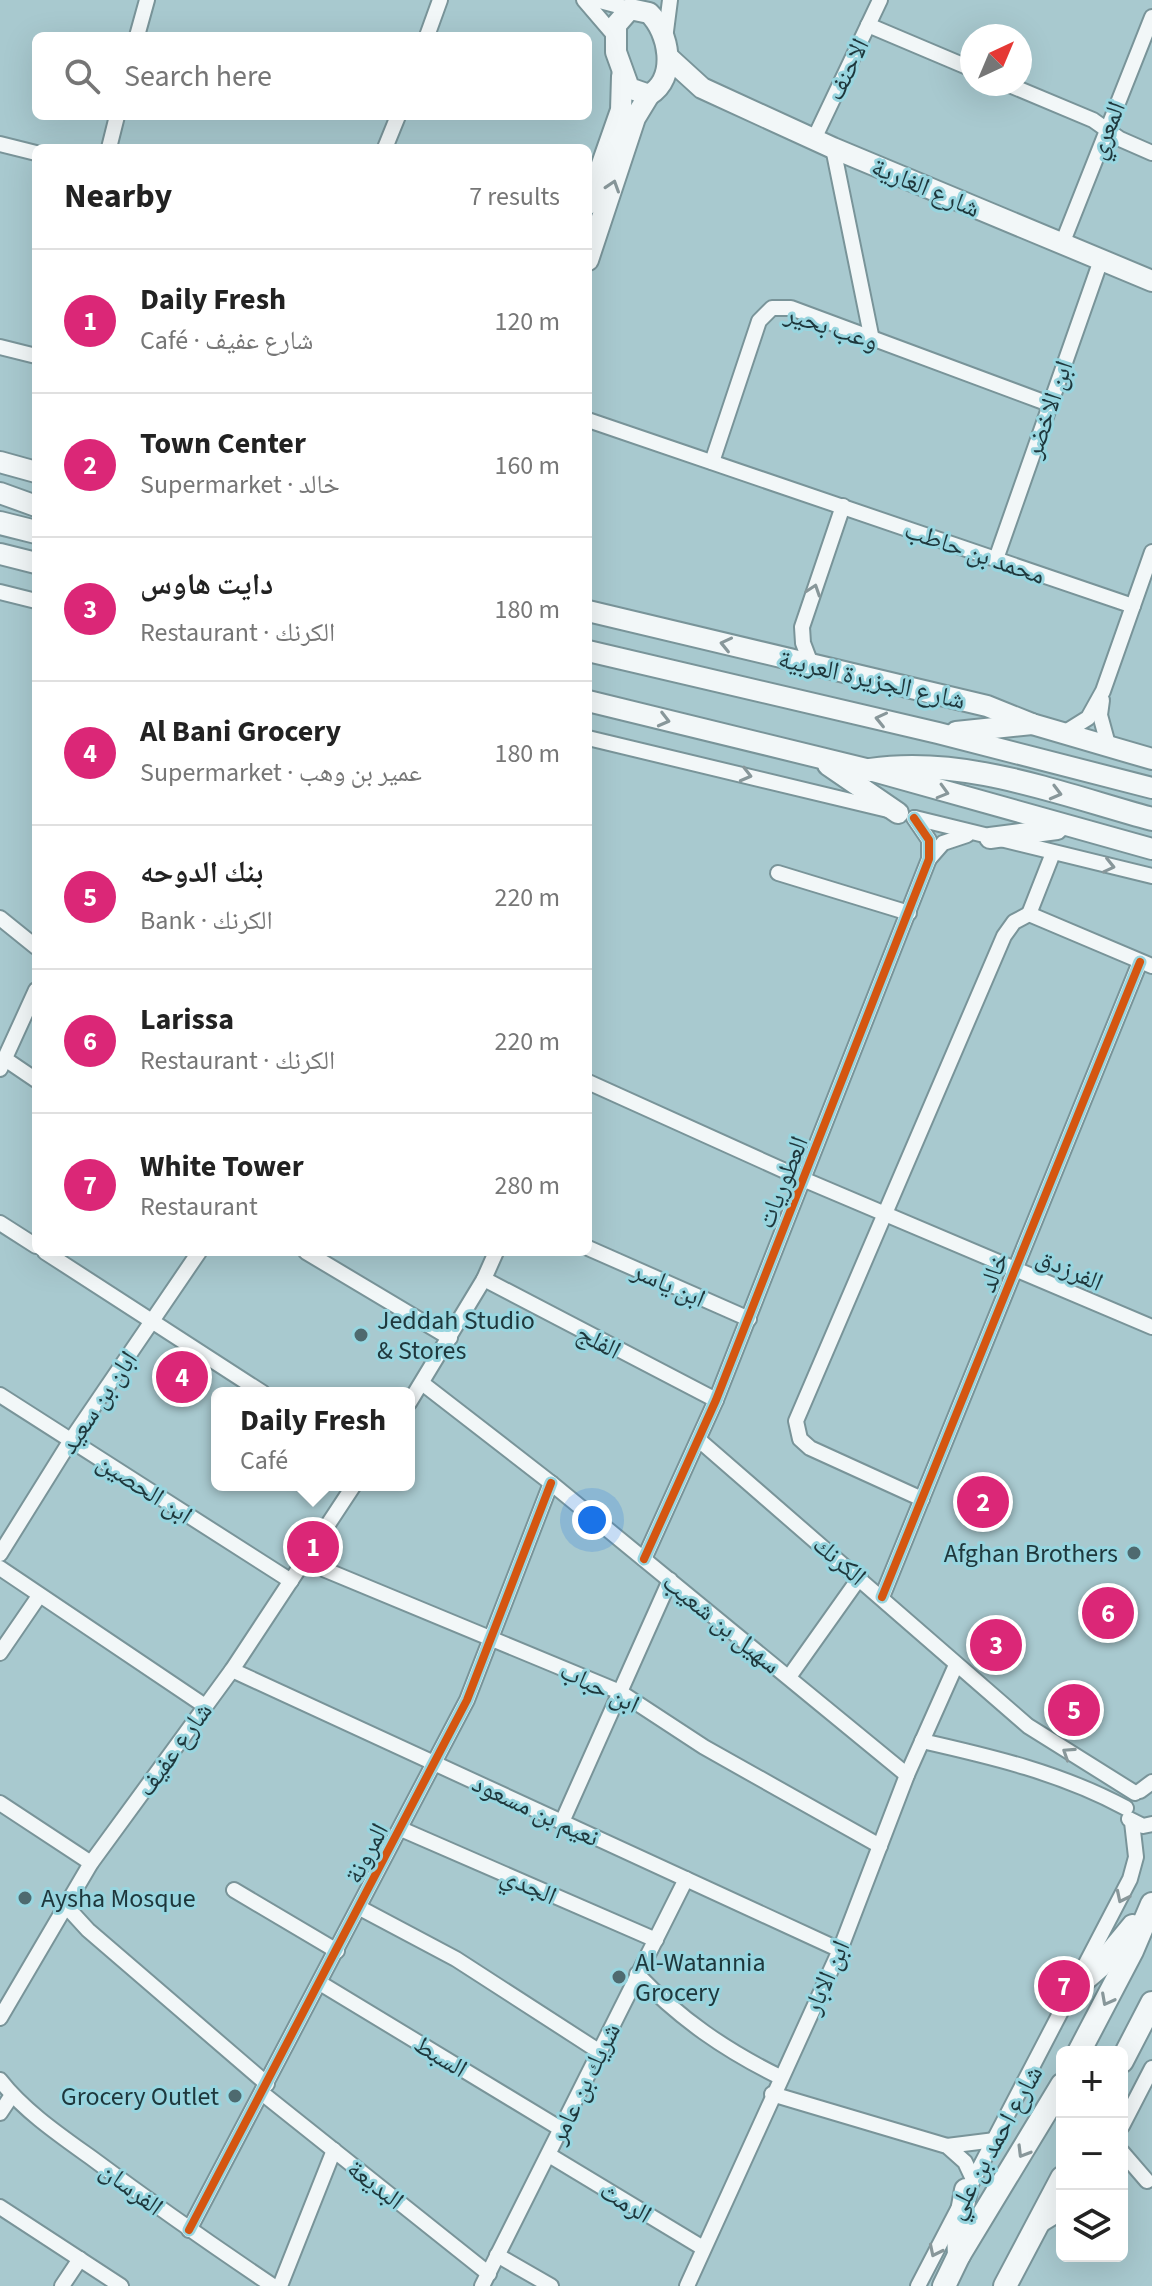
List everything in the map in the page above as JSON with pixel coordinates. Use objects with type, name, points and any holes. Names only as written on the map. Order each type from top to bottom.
[{"type":"main road","points":[[0,523],[32,531]]},
{"type":"main road","points":[[870,770],[918,765],[970,770],[1152,819]]},
{"type":"main road","points":[[1078,1985],[1117,1947],[1152,1901]]},
{"type":"main road","name":"شارع احمد بن علي","points":[[1082,2046],[1132,1951],[1152,1901]]},
{"type":"main road","points":[[1128,2049],[1152,2003]]},
{"type":"main road","name":"شارع احمد بن علي","points":[[944,2286],[959,2255],[1056,2095]]},
{"type":"main road","points":[[959,2255],[958,2233],[969,2184]]},
{"type":"main road","points":[[1005,2286],[1056,2190]]},
{"type":"street","points":[[138,32],[147,0]]},
{"type":"street","points":[[428,32],[440,0]]},
{"type":"street","points":[[584,0],[614,35]]},
{"type":"street","points":[[596,0],[638,6]]},
{"type":"street","points":[[592,248],[635,118],[654,90],[666,48],[670,0]]},
{"type":"street","name":"الاحنف","points":[[814,139],[880,0]]},
{"type":"street","points":[[592,193],[621,110],[622,76],[614,35],[619,19],[638,6]]},
{"type":"street","name":"شارع الغارية","points":[[638,6],[656,19],[666,48],[702,88]]},
{"type":"street","name":"المعري","points":[[1062,244],[1152,17]]},
{"type":"street","points":[[868,25],[960,64]]},
{"type":"street","points":[[622,76],[629,88],[654,90]]},
{"type":"street","name":"شارع الغارية","points":[[654,90],[689,84],[702,88],[833,148],[1152,281]]},
{"type":"street","points":[[1032,94],[1093,120],[1152,153]]},
{"type":"street","points":[[110,144],[116,120]]},
{"type":"street","points":[[387,144],[396,120]]},
{"type":"street","points":[[0,144],[32,152]]},
{"type":"street","points":[[833,148],[872,340]]},
{"type":"street","name":"ابن الاخضر","points":[[996,559],[1101,260]]},
{"type":"street","name":"وعب بحير","points":[[712,462],[759,321],[772,308],[791,308],[1049,404]]},
{"type":"street","points":[[0,347],[32,355]]},
{"type":"street","name":"محمد بن حاطب","points":[[592,421],[1133,606]]},
{"type":"street","points":[[0,462],[32,471]]},
{"type":"street","points":[[0,493],[32,505]]},
{"type":"street","points":[[811,664],[803,643],[802,627],[843,506]]},
{"type":"street","points":[[1064,733],[1088,718],[1103,691],[1133,606],[1147,581],[1152,552]]},
{"type":"street","points":[[0,554],[32,562]]},
{"type":"street","points":[[0,592],[32,600]]},
{"type":"street","name":"شارع الجزيرة العربية","points":[[592,612],[987,706],[1032,724],[1149,759]]},
{"type":"street","points":[[592,638],[649,666]]},
{"type":"street","name":"شارع الجزيرة العربية","points":[[592,652],[938,733],[1152,788]]},
{"type":"street","points":[[1103,691],[1100,715],[1109,748]]},
{"type":"street","points":[[592,702],[870,770],[1068,828],[1152,849]]},
{"type":"street","points":[[938,733],[1032,724]]},
{"type":"street","points":[[592,739],[1152,876]]},
{"type":"street","points":[[822,760],[906,815],[929,840],[929,859]]},
{"type":"street","points":[[929,859],[943,843],[981,836],[1068,828]]},
{"type":"street","points":[[922,1499],[810,1448],[800,1439],[796,1421],[1004,936],[1014,922],[1029,914],[1053,853]]},
{"type":"street","name":"العطوريات","points":[[644,1559],[699,1440],[749,1319],[929,859]]},
{"type":"street","points":[[778,873],[909,913]]},
{"type":"street","name":"خالد","points":[[882,1597],[1146,964],[1029,914]]},
{"type":"street","points":[[0,918],[32,944]]},
{"type":"street","points":[[32,999],[2,1064],[32,1078]]},
{"type":"street","name":"الفرزدق","points":[[592,1084],[805,1180],[1152,1326]]},
{"type":"street","points":[[0,1223],[32,1243]]},
{"type":"street","name":"ابن ياسر","points":[[592,1250],[749,1319]]},
{"type":"street","points":[[51,1256],[254,1387]]},
{"type":"street","name":"ابان بن سعيد","points":[[0,1554],[71,1440],[196,1256]]},
{"type":"street","points":[[313,1256],[450,1338]]},
{"type":"street","points":[[415,1394],[484,1279],[494,1256]]},
{"type":"street","name":"الفلج","points":[[484,1279],[614,1350],[716,1400]]},
{"type":"street","name":"سهيل بن شعيب","points":[[422,1383],[551,1483],[907,1775]]},
{"type":"street","name":"ابن الحصين","points":[[0,1395],[291,1581]]},
{"type":"street","name":"الكرنك","points":[[699,1440],[1028,1726],[1145,1790]]},
{"type":"street","name":"المرونة","points":[[189,2230],[436,1764],[467,1700],[551,1483]]},
{"type":"street","name":"شارع عفيف","points":[[0,2018],[91,1863],[232,1670],[350,1491]]},
{"type":"street","name":"ابن حباب","points":[[304,1561],[620,1692],[704,1747],[880,1846]]},
{"type":"street","points":[[0,1568],[205,1706]]},
{"type":"street","points":[[789,1677],[860,1577]]},
{"type":"street","points":[[562,1822],[670,1580]]},
{"type":"street","points":[[0,1653],[39,1596]]},
{"type":"street","name":"ابن الابار","points":[[687,2286],[840,1950],[907,1775],[956,1665]]},
{"type":"street","name":"نعيم بن مسعود","points":[[232,1670],[840,1950]]},
{"type":"street","points":[[922,1741],[1044,1772],[1126,1808],[1145,1790]]},
{"type":"street","points":[[0,1803],[91,1863]]},
{"type":"street","name":"شارع احمد بن علي","points":[[918,2286],[969,2184],[1078,1985],[1134,1869],[1136,1845],[1126,1808]]},
{"type":"street","points":[[1132,1822],[1143,1826],[1152,1824]]},
{"type":"street","name":"الجدي","points":[[401,1829],[656,1940]]},
{"type":"street","name":"شريك بن عامر","points":[[486,2280],[686,1879]]},
{"type":"street","points":[[234,1890],[337,1951]]},
{"type":"street","name":"البديعة","points":[[66,1906],[88,1930],[264,2089],[486,2280]]},
{"type":"street","points":[[360,1908],[456,1959],[600,2052]]},
{"type":"street","points":[[637,1974],[690,2024],[719,2045],[780,2077]]},
{"type":"street","name":"السبط","points":[[320,1983],[561,2129]]},
{"type":"street","points":[[1126,2118],[1152,2068]]},
{"type":"street","name":"الفرسان","points":[[0,2080],[12,2095],[189,2230],[273,2286]]},
{"type":"street","points":[[772,2094],[947,2146],[995,2140]]},
{"type":"street","points":[[0,2113],[12,2095]]},
{"type":"street","points":[[947,2146],[965,2162],[969,2184]]},
{"type":"street","points":[[280,2286],[334,2150]]},
{"type":"street","name":"الرمث","points":[[549,2155],[703,2248]]},
{"type":"street","points":[[1128,2159],[1149,2182]]},
{"type":"street","points":[[1128,2177],[1149,2182]]},
{"type":"street","points":[[0,2207],[121,2286]]},
{"type":"street","points":[[1036,2228],[1056,2216]]},
{"type":"street","points":[[497,2255],[551,2286]]},
{"type":"street","points":[[62,2286],[80,2259]]},
{"type":"cycle path","points":[[644,1559],[716,1400],[929,859],[929,840],[914,818]]},
{"type":"cycle path","points":[[882,1597],[1140,962]]},
{"type":"cycle path","points":[[189,2230],[467,1700],[551,1483]]},
{"type":"place","name":"Jeddah Studio & Stores","points":[[361,1335]]},
{"type":"place","name":"Al Bani Grocery","points":[[182,1377]]},
{"type":"place","name":"Town Center","points":[[983,1502]]},
{"type":"place","name":"Daily Fresh","points":[[313,1547]]},
{"type":"place","name":"Afghan Brothers","points":[[1134,1553]]},
{"type":"place","name":"Larissa","points":[[1108,1613]]},
{"type":"place","name":"دايت هاوس","points":[[996,1645]]},
{"type":"place","name":"بنك الدوحه","points":[[1074,1710]]},
{"type":"place","name":"Aysha Mosque","points":[[25,1898]]},
{"type":"place","name":"Al-Watannia Grocery","points":[[619,1977]]},
{"type":"place","name":"White Tower","points":[[1064,1986]]},
{"type":"place","name":"Grocery Outlet","points":[[235,2096]]}]
